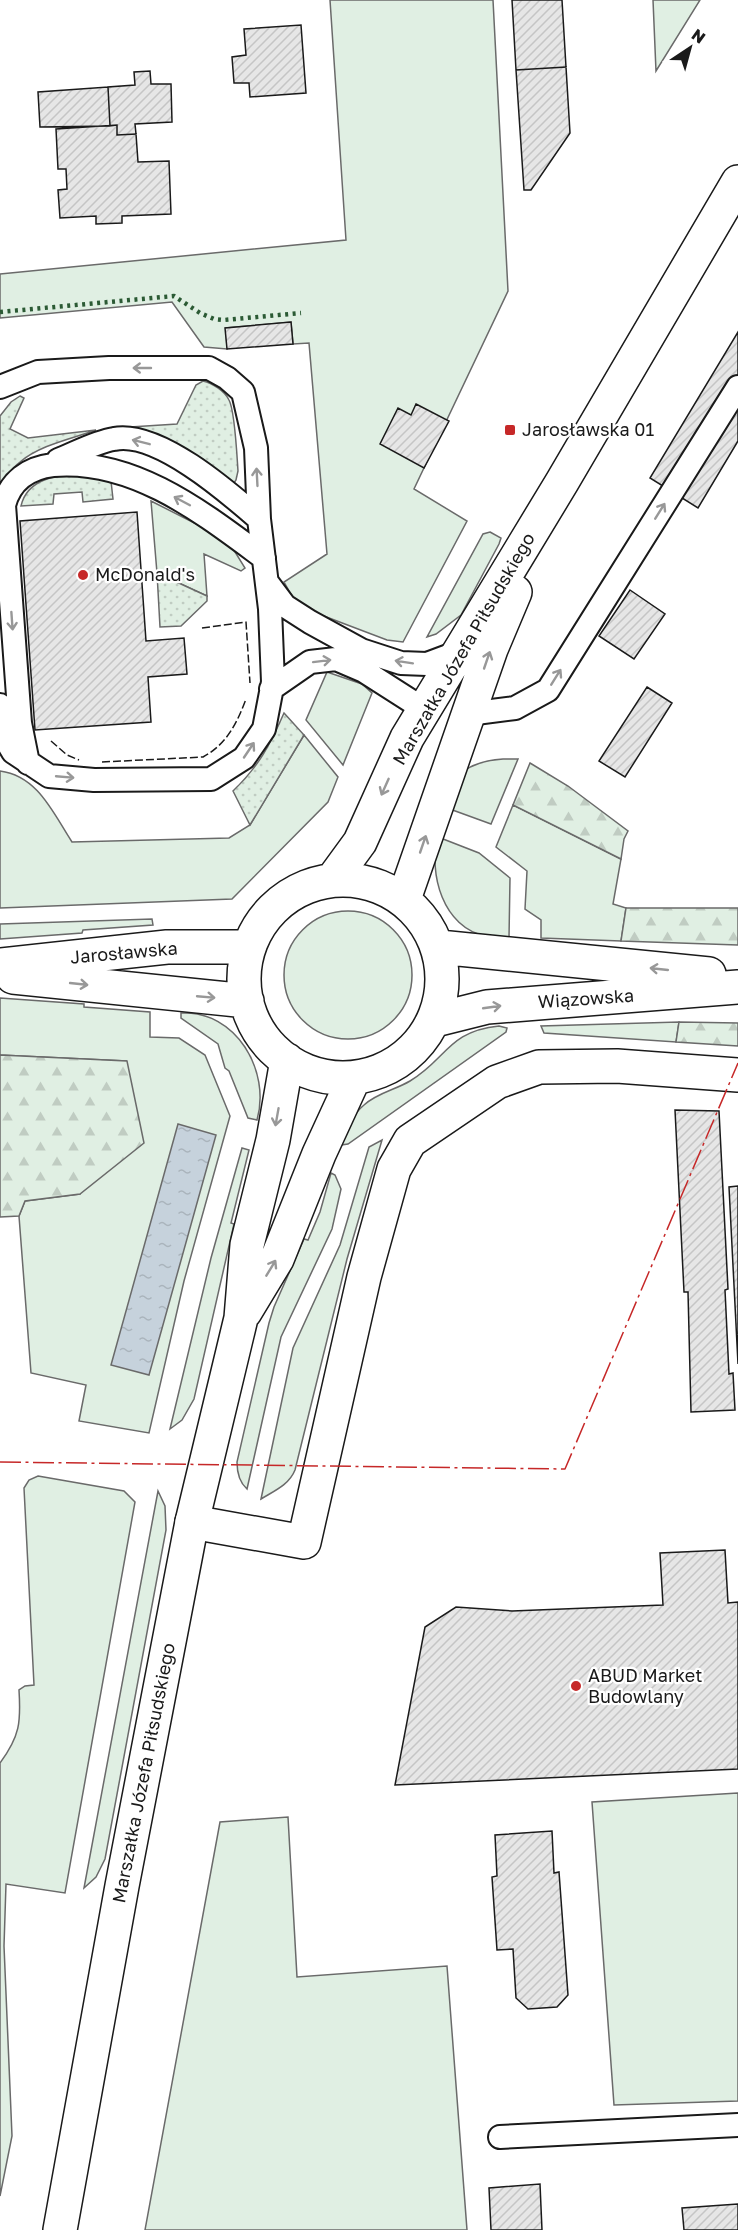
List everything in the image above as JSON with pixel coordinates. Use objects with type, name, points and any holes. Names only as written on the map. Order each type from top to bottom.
[{"type":"main road","name":"Marszałka Józefa Piłsudskiego","points":[[333,879],[360,842],[407,738],[562,482],[738,182]]},
{"type":"main road","name":"Marszałka Józefa Piłsudskiego","points":[[404,899],[491,649],[562,482]]},
{"type":"main road","points":[[333,879],[371,882],[404,899],[425,920],[439,946],[444,983],[435,1020],[416,1048],[388,1069],[354,1078],[320,1078],[287,1060],[273,1049],[256,1027],[247,1001],[243,974],[249,947],[261,922],[280,901],[305,886],[333,879]]},
{"type":"main road","name":"Wiązowska","points":[[439,946],[738,977]]},
{"type":"main road","name":"Jarosławska","points":[[0,964],[168,947],[249,947]]},
{"type":"main road","name":"Jarosławska","points":[[0,976],[247,1001]]},
{"type":"main road","name":"Wiązowska","points":[[435,1020],[487,1007],[738,987]]},
{"type":"main road","name":"Marszałka Józefa Piłsudskiego","points":[[60,2230],[122,1886],[192,1522],[241,1318],[247,1245],[273,1140],[287,1060]]},
{"type":"main road","points":[[192,1522],[304,1542],[364,1277],[394,1169],[410,1141],[497,1082],[539,1067],[617,1066],[738,1075]]},
{"type":"main road","name":"Marszałka Józefa Piłsudskiego","points":[[241,1318],[277,1259],[319,1154],[354,1078]]},
{"type":"lane","points":[[0,387],[38,372],[109,368],[209,368],[227,378],[243,392],[256,448],[259,519],[271,630],[272,688],[264,729],[244,758],[211,779],[94,780],[49,776],[13,752],[1,735],[0,705]]},
{"type":"lane","points":[[468,714],[516,708],[548,690],[738,387]]},
{"type":"lane","points":[[28,763],[20,723],[4,506],[8,491],[18,479],[40,467],[115,438],[142,441],[174,455],[199,471],[259,519]]},
{"type":"lane","points":[[40,467],[70,464],[100,467],[147,483],[189,504],[264,558]]},
{"type":"lane","points":[[267,582],[285,606],[361,650],[401,663],[427,664],[459,652]]},
{"type":"lane","points":[[272,688],[309,662],[336,659],[364,671],[425,710]]},
{"type":"lane","points":[[500,2137],[738,2125]]},
{"type":"green space","points":[[330,0],[493,0],[508,291],[414,489],[467,521],[403,642],[387,640],[308,610],[292,596],[284,582],[327,554],[309,343],[293,344],[291,322],[226,328],[227,349],[204,347],[172,302],[0,318],[0,274],[346,240]]},
{"type":"green space","points":[[653,0],[700,0],[656,71]]},
{"type":"green space","points":[[203,381],[221,391],[231,406],[238,471],[232,486],[151,434],[130,427],[177,424],[196,385]]},
{"type":"green space","points":[[20,396],[24,398],[10,429],[28,438],[96,430],[37,451],[17,464],[0,483],[0,416],[11,402]]},
{"type":"green space","points":[[79,474],[111,481],[113,499],[83,502],[82,492],[54,494],[53,504],[21,506],[24,497],[36,484],[52,477]]},
{"type":"green space","points":[[151,501],[224,538],[245,568],[241,571],[204,554],[207,596],[157,573]]},
{"type":"green space","points":[[490,532],[501,538],[499,544],[461,615],[436,634],[427,637],[483,534]]},
{"type":"green space","points":[[157,573],[207,596],[207,601],[181,626],[160,627]]},
{"type":"green space","points":[[327,672],[362,684],[372,693],[343,765],[306,720]]},
{"type":"green space","points":[[284,713],[304,735],[250,825],[233,791],[263,755]]},
{"type":"green space","points":[[304,735],[338,777],[328,802],[232,899],[0,908],[0,771],[25,780],[34,788],[51,808],[72,842],[229,838],[250,825]]},
{"type":"green space","points":[[518,759],[491,824],[447,808],[455,783],[463,772],[480,763]]},
{"type":"green space","points":[[530,763],[568,786],[628,831],[624,839],[621,859],[513,805]]},
{"type":"green space","points":[[513,805],[621,859],[613,904],[626,908],[621,941],[541,938],[541,920],[525,909],[527,871],[496,847]]},
{"type":"green space","points":[[438,837],[479,853],[510,878],[509,938],[489,937],[471,931],[449,911],[437,882],[435,851]]},
{"type":"green space","points":[[626,908],[738,908],[738,945],[621,941]]},
{"type":"green space","points":[[348,911],[373,916],[393,930],[407,950],[412,975],[407,1000],[393,1020],[373,1034],[348,1039],[323,1034],[303,1020],[289,1000],[284,975],[289,950],[303,930],[323,916]]},
{"type":"green space","points":[[152,919],[153,925],[0,939],[0,924]]},
{"type":"green space","points":[[0,998],[84,1004],[84,1007],[150,1012],[150,1037],[179,1038],[205,1055],[230,1116],[184,1281],[149,1433],[79,1421],[86,1385],[31,1373],[19,1216],[25,1201],[80,1194],[126,1061],[0,1055]]},
{"type":"green space","points":[[181,1013],[201,1015],[218,1022],[233,1033],[245,1047],[254,1064],[259,1082],[260,1101],[257,1120],[248,1118],[229,1071],[225,1068],[218,1044],[181,1018]]},
{"type":"green space","points":[[679,1022],[676,1042],[544,1033],[541,1026]]},
{"type":"green space","points":[[679,1022],[738,1023],[738,1046],[676,1042]]},
{"type":"green space","points":[[499,1026],[507,1028],[506,1032],[348,1144],[341,1145],[353,1118],[369,1101],[422,1073],[458,1040],[482,1029]]},
{"type":"green space","points":[[0,1055],[127,1061],[144,1143],[80,1194],[25,1201],[19,1216],[0,1217]]},
{"type":"green space","points":[[382,1140],[347,1259],[295,1470],[285,1484],[261,1499],[293,1348],[340,1245],[369,1147]]},
{"type":"green space","points":[[242,1148],[249,1150],[231,1223],[234,1224],[194,1399],[182,1420],[170,1429],[211,1258]]},
{"type":"green space","points":[[331,1173],[335,1175],[341,1189],[332,1229],[281,1337],[247,1489],[239,1477],[237,1462],[269,1323],[304,1239],[308,1240],[320,1212]]},
{"type":"green space","points":[[38,1476],[124,1491],[135,1502],[65,1893],[6,1884],[4,1946],[12,2136],[0,2196],[0,1763],[12,1745],[18,1728],[19,1690],[25,1686],[34,1685],[24,1488],[29,1480]]},
{"type":"green space","points":[[158,1491],[165,1506],[166,1530],[105,1859],[96,1877],[84,1888]]},
{"type":"green space","points":[[738,1793],[738,2101],[614,2105],[592,1802]]},
{"type":"green space","points":[[288,1817],[297,1977],[447,1966],[467,2230],[145,2230],[220,1822]]},
{"type":"water","points":[[178,1124],[216,1135],[149,1375],[111,1365]]},
{"type":"building","points":[[512,0],[562,0],[566,67],[516,70]]},
{"type":"building","points":[[301,25],[306,93],[250,97],[249,83],[234,83],[232,57],[246,55],[244,29]]},
{"type":"building","points":[[566,67],[570,133],[531,190],[524,190],[516,70]]},
{"type":"building","points":[[150,71],[151,84],[171,84],[172,122],[135,124],[136,134],[117,135],[117,125],[110,126],[108,87],[135,85],[134,72]]},
{"type":"building","points":[[108,87],[110,126],[40,127],[38,92]]},
{"type":"building","points":[[117,125],[117,135],[136,134],[138,162],[169,161],[171,214],[122,216],[122,223],[96,224],[96,216],[60,218],[58,190],[67,189],[66,169],[58,169],[56,129]]},
{"type":"building","points":[[291,322],[293,344],[227,349],[225,328]]},
{"type":"building","points":[[738,332],[738,441],[698,508],[650,478]]},
{"type":"building","points":[[416,404],[449,421],[424,468],[380,444],[398,408],[411,415]]},
{"type":"building","name":"McDonald's","points":[[137,512],[146,641],[184,638],[187,674],[148,677],[151,722],[35,730],[20,521]]},
{"type":"building","points":[[630,590],[665,614],[634,659],[599,636]]},
{"type":"building","points":[[647,687],[672,703],[625,777],[599,761]]},
{"type":"building","points":[[675,1110],[719,1111],[728,1289],[725,1290],[729,1374],[733,1373],[735,1410],[691,1412],[688,1292],[684,1292]]},
{"type":"building","points":[[738,1186],[738,1364],[729,1187]]},
{"type":"building","name":"ABUD Market Budowlany","points":[[725,1550],[728,1603],[738,1602],[738,1769],[395,1785],[425,1627],[456,1607],[512,1611],[663,1605],[660,1553]]},
{"type":"building","points":[[552,1831],[554,1873],[559,1872],[568,1995],[557,2007],[528,2009],[516,1998],[513,1949],[497,1950],[492,1877],[497,1876],[495,1835]]},
{"type":"building","points":[[540,2184],[542,2230],[491,2230],[489,2188]]},
{"type":"building","points":[[738,2204],[738,2230],[684,2230],[682,2208]]},
{"type":"hedge","points":[[0,312],[174,296],[214,319],[301,313]]},
{"type":"fence","points":[[202,628],[246,622],[250,683]]},
{"type":"fence","points":[[102,762],[203,757],[225,739],[246,699]]},
{"type":"fence","points":[[51,741],[67,755],[79,760]]},
{"type":"power","points":[[0,1462],[565,1469],[738,1063]]},
{"type":"place","name":"Jarosławska 01","points":[[510,430]]},
{"type":"place","name":"McDonald's","points":[[83,575]]},
{"type":"place","name":"ABUD Market Budowlany","points":[[576,1686]]}]
